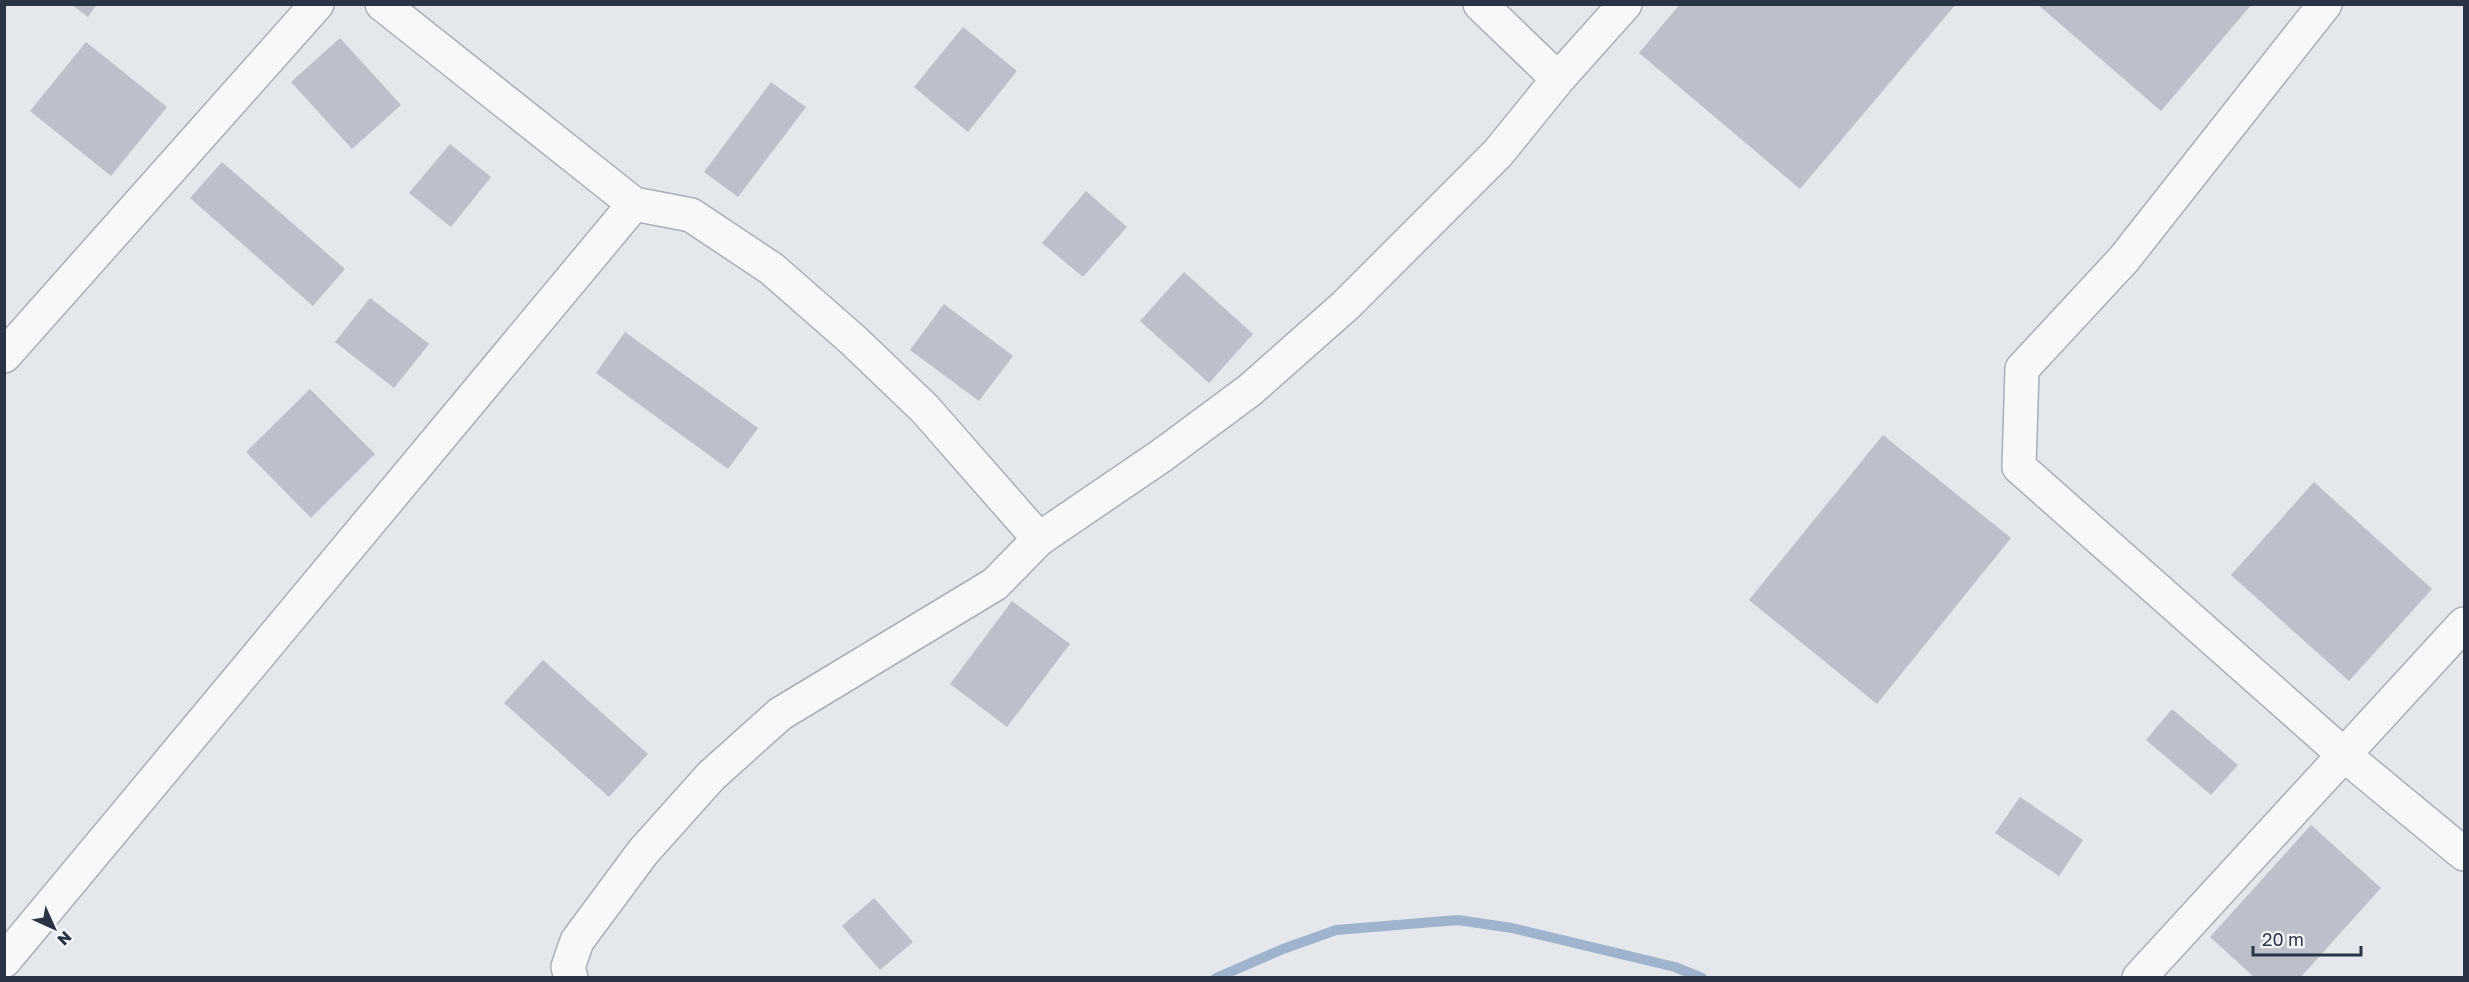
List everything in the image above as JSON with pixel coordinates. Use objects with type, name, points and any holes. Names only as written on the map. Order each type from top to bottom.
[{"type":"street","points":[[4,356],[317,4]]},
{"type":"street","points":[[382,4],[634,204],[691,215],[772,269],[853,340],[925,409],[1040,539]]},
{"type":"street","points":[[1480,4],[1558,79]]},
{"type":"street","points":[[571,978],[568,967],[577,941],[643,852],[711,776],[780,714],[995,584],[1040,539],[1161,456],[1250,390],[1346,305],[1498,153],[1558,79],[1625,4]]},
{"type":"street","points":[[2325,4],[2124,259],[2022,369],[2019,467],[2343,754],[2464,854]]},
{"type":"street","points":[[4,962],[634,204]]},
{"type":"street","points":[[2139,978],[2464,624]]},
{"type":"building","points":[[71,4],[97,4],[88,17]]},
{"type":"building","points":[[1680,4],[1956,4],[1800,189],[1639,53]]},
{"type":"building","points":[[2037,4],[2252,4],[2161,111]]},
{"type":"building","points":[[963,27],[1017,71],[968,132],[914,87]]},
{"type":"building","points":[[340,38],[401,105],[352,149],[291,82]]},
{"type":"building","points":[[86,42],[167,107],[111,176],[30,111]]},
{"type":"building","points":[[771,82],[806,107],[738,197],[704,172]]},
{"type":"building","points":[[450,144],[491,177],[451,227],[409,193]]},
{"type":"building","points":[[222,162],[345,269],[313,306],[190,198]]},
{"type":"building","points":[[1086,191],[1127,227],[1083,277],[1042,243]]},
{"type":"building","points":[[1184,272],[1253,334],[1209,383],[1140,321]]},
{"type":"building","points":[[370,298],[429,344],[394,388],[335,342]]},
{"type":"building","points":[[944,304],[1013,356],[979,401],[910,350]]},
{"type":"building","points":[[625,332],[758,428],[728,469],[596,373]]},
{"type":"building","points":[[310,389],[375,454],[311,518],[246,452]]},
{"type":"building","points":[[1883,435],[2011,538],[1877,704],[1749,600]]},
{"type":"building","points":[[2314,482],[2432,589],[2349,681],[2231,575]]},
{"type":"building","points":[[1012,601],[1070,644],[1007,727],[950,684]]},
{"type":"building","points":[[543,660],[648,754],[609,797],[504,703]]},
{"type":"building","points":[[2172,709],[2238,765],[2211,795],[2146,740]]},
{"type":"building","points":[[2020,797],[2083,840],[2059,876],[1995,833]]},
{"type":"building","points":[[2311,825],[2381,888],[2300,978],[2255,978],[2210,937]]},
{"type":"building","points":[[874,898],[913,942],[880,970],[842,926]]},
{"type":"waterway","points":[[1216,978],[1283,949],[1336,930],[1458,920],[1512,928],[1675,967],[1702,978]]}]
